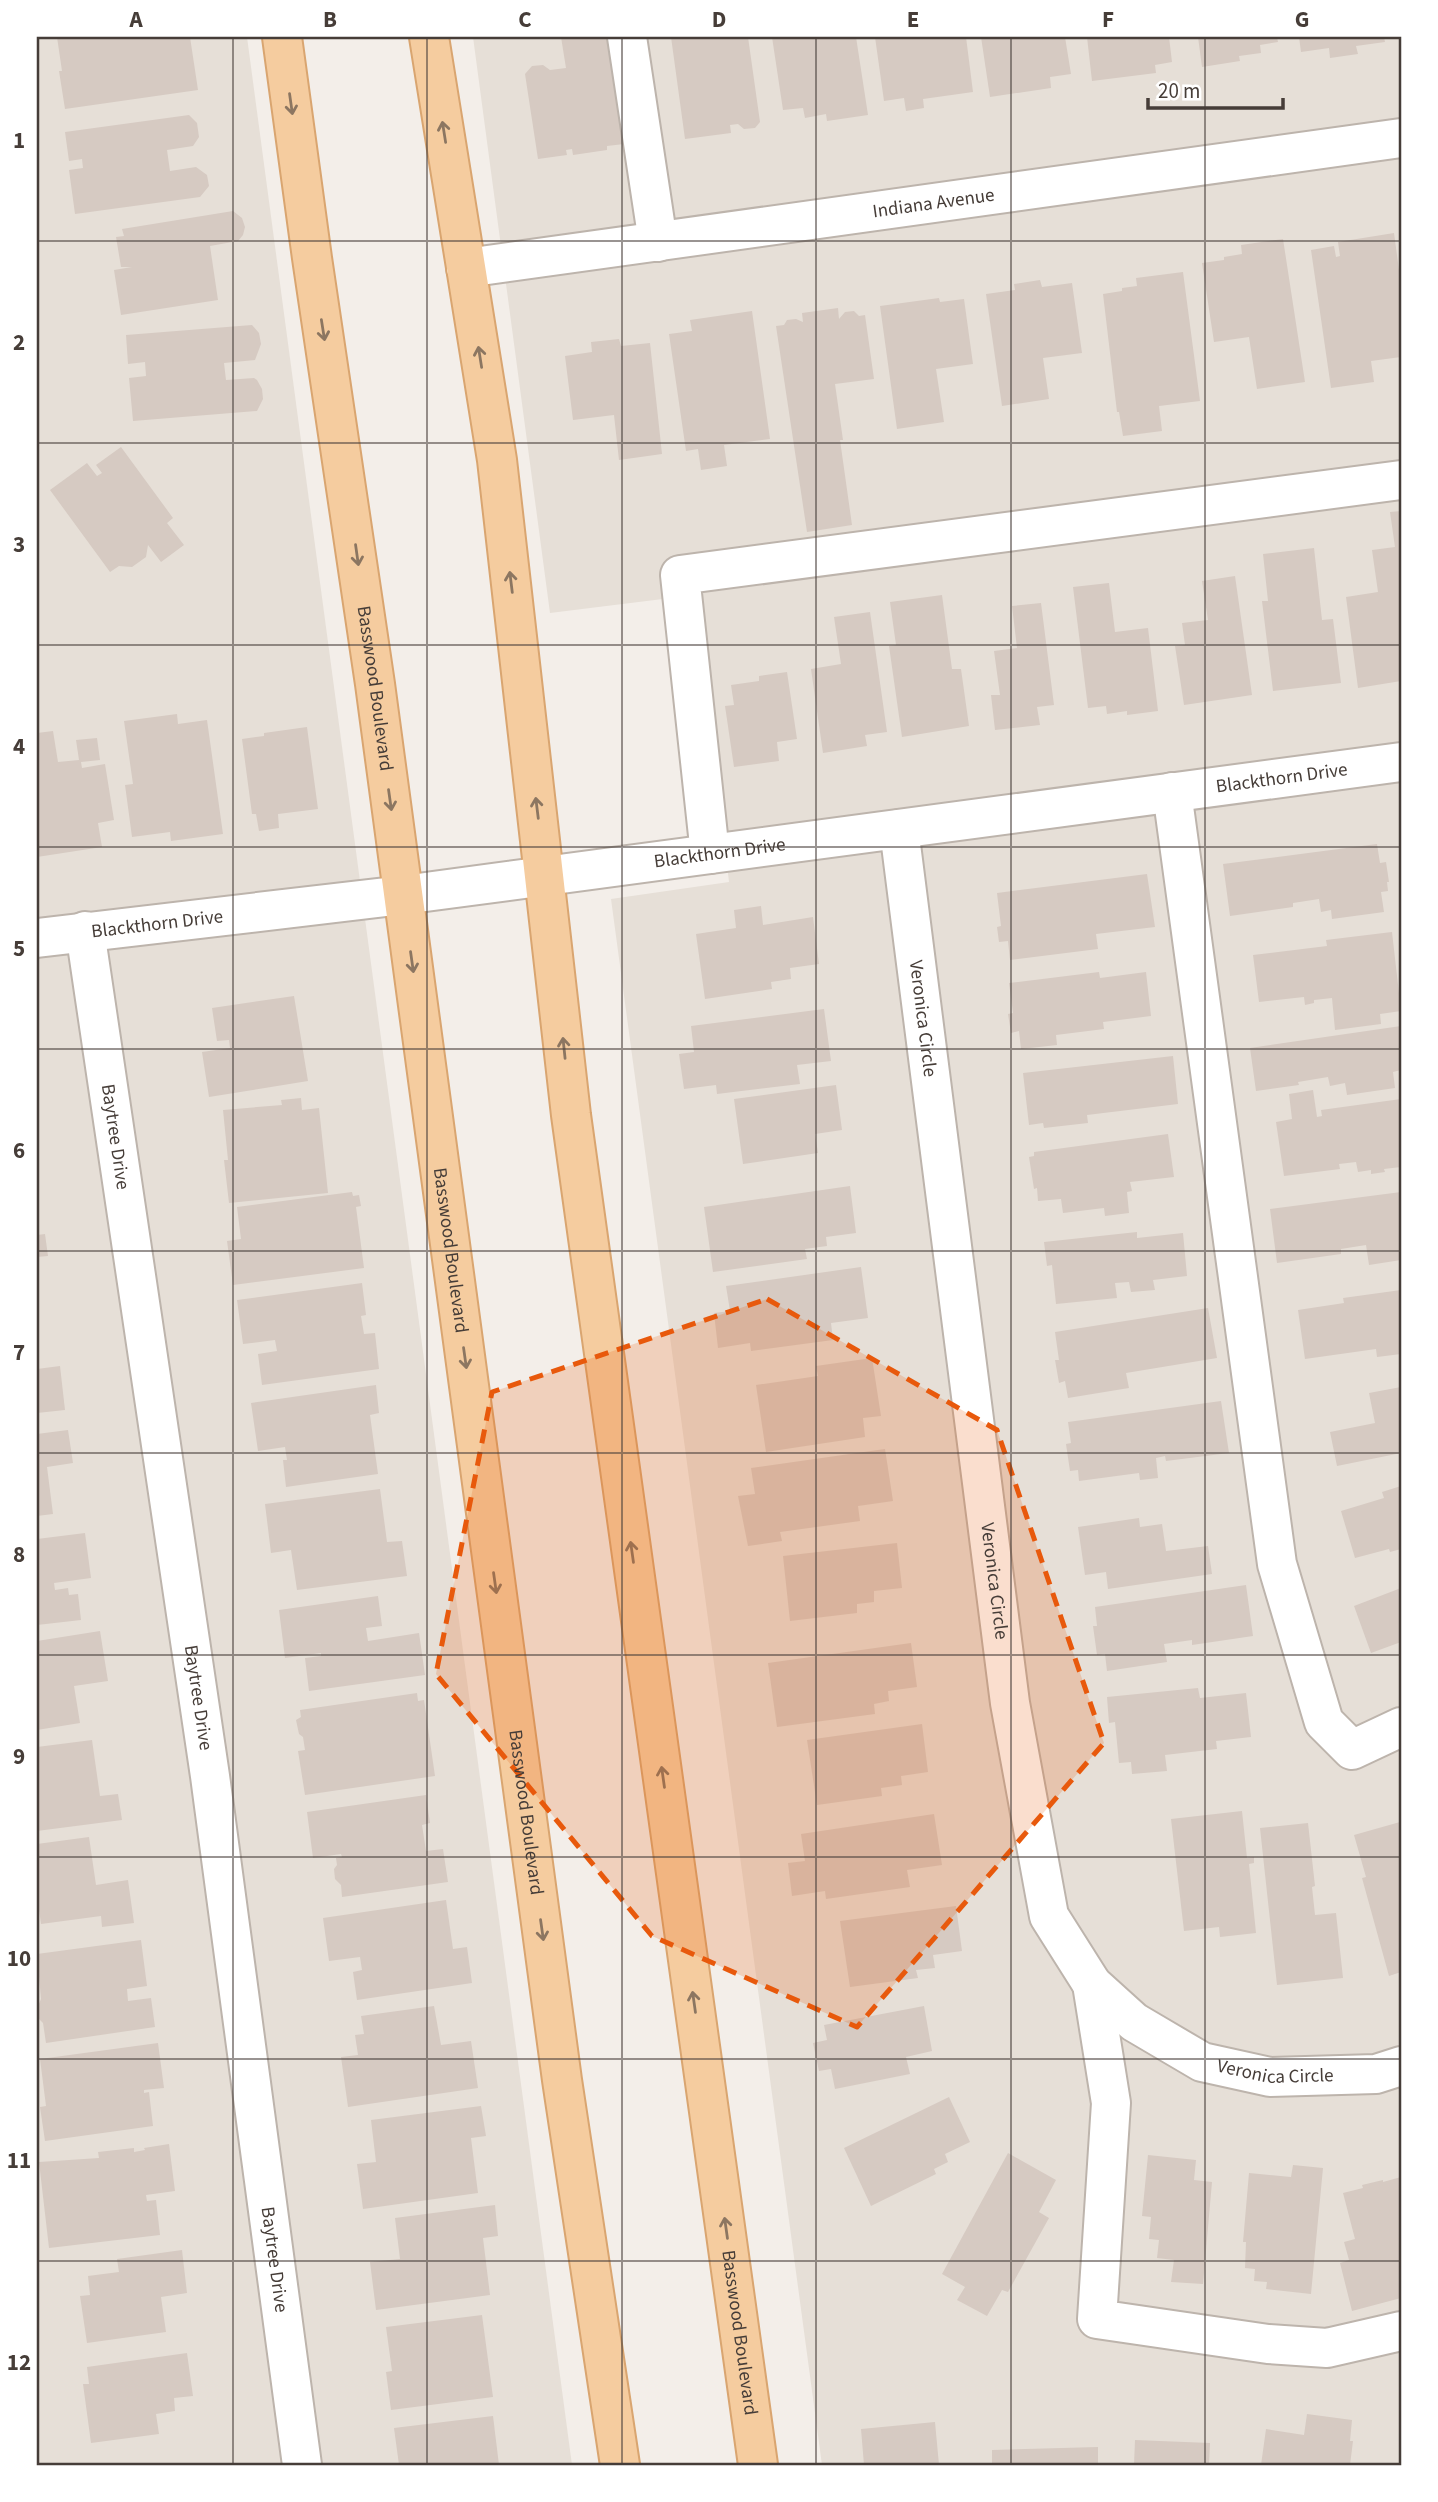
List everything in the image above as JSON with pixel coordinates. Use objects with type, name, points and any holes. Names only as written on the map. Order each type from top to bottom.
[{"type":"main road","name":"Basswood Boulevard","points":[[282,37],[403,895],[562,2080],[620,2465]]},
{"type":"main road","name":"Basswood Boulevard","points":[[429,37],[497,460],[571,1115],[758,2465]]},
{"type":"street","points":[[626,37],[658,242]]},
{"type":"street","name":"Indiana Avenue","points":[[466,268],[1401,138]]},
{"type":"street","points":[[710,854],[680,575],[1401,480]]},
{"type":"street","name":"Blackthorn Drive","points":[[37,937],[403,895],[1401,762]]},
{"type":"street","points":[[1172,792],[1277,1564],[1324,1722],[1352,1751],[1401,1727]]},
{"type":"street","name":"Veronica Circle","points":[[899,829],[1010,1703],[1049,1916],[1092,1984],[1134,2022],[1202,2062],[1270,2077],[1376,2074],[1401,2066]]},
{"type":"street","name":"Baytree Drive","points":[[85,931],[210,1776],[302,2465]]},
{"type":"street","points":[[1092,1984],[1111,2103],[1097,2319],[1268,2344],[1327,2348],[1401,2331]]},
{"type":"highlighted area","points":[[767,1299],[997,1430],[1104,1743],[857,2027],[652,1936],[436,1674],[492,1392]]},
{"type":"shaded area","points":[[37,37],[247,37],[572,2465],[37,2465]]},
{"type":"shaded area","points":[[473,37],[1401,37],[1401,2465],[822,2465],[611,899],[729,882],[695,595],[550,613]]},
{"type":"building","points":[[57,37],[190,37],[198,90],[65,109]]},
{"type":"building","points":[[561,37],[609,37],[624,144],[607,146],[607,150],[573,155],[572,149],[566,150],[567,155],[538,159],[525,74],[532,66],[543,65],[550,70],[566,68]]},
{"type":"building","points":[[671,37],[748,37],[760,122],[755,128],[744,129],[738,124],[730,125],[731,133],[685,139]]},
{"type":"building","points":[[772,37],[856,37],[868,115],[827,121],[826,114],[805,118],[803,108],[783,110]]},
{"type":"building","points":[[875,37],[966,37],[973,92],[923,99],[924,108],[906,111],[904,98],[884,101]]},
{"type":"building","points":[[981,37],[1065,37],[1071,74],[1050,77],[1051,88],[990,97]]},
{"type":"building","points":[[1087,37],[1169,37],[1172,62],[1155,65],[1156,73],[1092,81]]},
{"type":"building","points":[[1198,37],[1277,37],[1278,42],[1260,45],[1261,53],[1239,56],[1240,61],[1202,67]]},
{"type":"building","points":[[1299,37],[1384,37],[1385,42],[1356,46],[1358,54],[1330,58],[1329,48],[1301,52]]},
{"type":"building","points":[[189,115],[197,123],[199,137],[193,146],[167,150],[170,171],[196,167],[207,175],[209,186],[200,197],[75,214],[69,170],[83,168],[82,159],[69,161],[65,132]]},
{"type":"building","points":[[233,211],[242,218],[245,227],[243,235],[238,241],[210,246],[218,300],[121,315],[114,270],[132,267],[121,267],[116,237],[124,236],[122,229]]},
{"type":"building","points":[[1394,233],[1401,285],[1401,357],[1371,361],[1374,382],[1331,388],[1311,250],[1334,246],[1336,257],[1340,256],[1338,242]]},
{"type":"building","points":[[1283,239],[1305,382],[1257,389],[1249,337],[1214,342],[1202,263],[1242,254],[1241,245]]},
{"type":"building","points":[[1183,272],[1200,401],[1159,406],[1162,431],[1123,436],[1117,412],[1103,294],[1137,286],[1136,278]]},
{"type":"building","points":[[1040,280],[1042,287],[1072,283],[1082,353],[1043,358],[1049,399],[1002,406],[986,294],[1015,290],[1014,284]]},
{"type":"building","points":[[939,298],[940,302],[964,299],[973,364],[936,369],[944,422],[897,429],[880,306]]},
{"type":"building","points":[[838,308],[839,319],[845,312],[854,311],[859,316],[865,315],[874,379],[835,384],[852,525],[807,532],[776,326],[784,325],[787,320],[796,319],[803,322],[802,313]]},
{"type":"building","points":[[752,311],[770,439],[724,445],[727,466],[701,470],[698,449],[686,451],[669,334],[692,331],[690,320]]},
{"type":"building","points":[[252,325],[259,333],[261,344],[255,360],[224,363],[226,380],[257,380],[263,399],[257,411],[133,421],[129,378],[146,376],[145,362],[128,364],[126,335]]},
{"type":"building","points":[[619,339],[621,346],[650,343],[662,454],[619,460],[614,415],[573,420],[565,356],[592,352],[591,342]]},
{"type":"building","points":[[121,447],[173,518],[167,523],[184,545],[161,562],[148,545],[146,557],[132,567],[119,566],[110,572],[50,490],[87,463],[97,476],[102,473],[96,465]]},
{"type":"building","points":[[1401,511],[1401,681],[1358,688],[1346,597],[1378,592],[1372,550],[1395,547],[1390,512]]},
{"type":"building","points":[[1314,548],[1322,620],[1333,619],[1341,683],[1273,691],[1262,601],[1268,601],[1263,554]]},
{"type":"building","points":[[1235,576],[1252,695],[1184,705],[1175,646],[1185,645],[1182,623],[1208,620],[1202,581]]},
{"type":"building","points":[[1109,583],[1115,632],[1148,628],[1158,711],[1127,715],[1127,711],[1107,714],[1106,706],[1088,708],[1073,587]]},
{"type":"building","points":[[942,595],[952,669],[961,669],[969,726],[902,737],[889,646],[896,645],[890,602]]},
{"type":"building","points":[[1041,603],[1054,705],[1037,707],[1040,725],[995,730],[991,695],[1000,695],[994,651],[1017,648],[1012,606]]},
{"type":"building","points":[[870,612],[887,732],[865,735],[867,746],[823,753],[811,669],[841,664],[834,617]]},
{"type":"building","points":[[787,672],[797,739],[777,742],[779,761],[734,767],[725,706],[734,705],[731,685],[759,681],[759,676]]},
{"type":"building","points":[[177,714],[178,724],[207,720],[223,834],[171,841],[170,832],[132,837],[125,785],[133,784],[124,721]]},
{"type":"building","points":[[307,727],[318,809],[278,814],[279,828],[259,831],[256,814],[252,814],[242,739]]},
{"type":"building","points":[[53,731],[58,762],[79,760],[76,740],[97,738],[100,760],[81,762],[82,768],[105,764],[114,820],[98,823],[102,847],[37,857],[37,733]]},
{"type":"building","points":[[1377,844],[1380,863],[1386,862],[1389,882],[1388,891],[1381,892],[1384,912],[1332,919],[1331,910],[1321,912],[1319,899],[1293,903],[1293,907],[1230,916],[1223,864]]},
{"type":"building","points":[[1147,874],[1155,927],[1096,934],[1098,949],[1010,960],[1008,941],[999,942],[997,927],[1001,926],[997,893]]},
{"type":"building","points":[[761,906],[763,925],[813,917],[819,964],[790,968],[791,979],[771,982],[772,989],[705,999],[696,934],[736,928],[734,910]]},
{"type":"building","points":[[1392,932],[1401,1011],[1380,1014],[1381,1024],[1335,1030],[1332,998],[1314,1000],[1314,1003],[1305,1005],[1304,997],[1259,1002],[1253,955],[1327,946],[1326,940]]},
{"type":"building","points":[[1099,972],[1100,978],[1146,972],[1151,1016],[1103,1022],[1104,1029],[1056,1035],[1057,1045],[1021,1049],[1019,1031],[1011,1033],[1008,1014],[1013,1013],[1009,983]]},
{"type":"building","points":[[294,996],[308,1081],[209,1097],[202,1052],[230,1048],[229,1040],[217,1041],[212,1008]]},
{"type":"building","points":[[824,1009],[831,1061],[797,1065],[800,1084],[717,1094],[716,1085],[684,1089],[679,1054],[694,1052],[691,1026]]},
{"type":"building","points":[[1401,1026],[1401,1070],[1393,1072],[1395,1088],[1347,1095],[1345,1083],[1330,1086],[1328,1077],[1298,1082],[1299,1085],[1256,1091],[1250,1048]]},
{"type":"building","points":[[1173,1056],[1178,1104],[1087,1115],[1088,1123],[1044,1128],[1043,1123],[1029,1125],[1023,1073]]},
{"type":"building","points":[[836,1085],[842,1130],[815,1134],[818,1153],[743,1164],[734,1099]]},
{"type":"building","points":[[1313,1090],[1317,1117],[1322,1116],[1321,1110],[1401,1099],[1401,1167],[1371,1174],[1371,1170],[1358,1172],[1356,1162],[1339,1164],[1340,1169],[1284,1176],[1276,1122],[1292,1119],[1289,1094]]},
{"type":"building","points":[[301,1098],[302,1110],[319,1108],[328,1193],[229,1203],[224,1160],[228,1160],[223,1110],[282,1105],[281,1100]]},
{"type":"building","points":[[1168,1134],[1174,1177],[1130,1182],[1132,1191],[1127,1192],[1129,1213],[1105,1216],[1104,1208],[1063,1213],[1061,1199],[1038,1201],[1029,1157],[1034,1156],[1034,1152]]},
{"type":"building","points":[[850,1186],[856,1233],[826,1237],[827,1246],[805,1249],[807,1259],[713,1272],[704,1207]]},
{"type":"building","points":[[352,1192],[353,1196],[359,1195],[361,1206],[356,1207],[364,1268],[233,1285],[227,1241],[241,1239],[237,1207]]},
{"type":"building","points":[[1401,1192],[1401,1260],[1369,1265],[1366,1245],[1341,1249],[1341,1254],[1277,1263],[1270,1209]]},
{"type":"building","points":[[1137,1232],[1137,1238],[1183,1233],[1187,1276],[1153,1280],[1155,1290],[1131,1292],[1129,1282],[1115,1283],[1117,1298],[1056,1304],[1052,1265],[1047,1266],[1044,1242]]},
{"type":"building","points":[[45,1234],[48,1256],[37,1257],[37,1235]]},
{"type":"building","points":[[861,1267],[868,1318],[831,1323],[833,1340],[751,1351],[750,1343],[718,1348],[714,1313],[730,1311],[726,1286]]},
{"type":"building","points":[[362,1283],[366,1315],[361,1316],[364,1334],[375,1333],[379,1369],[262,1385],[258,1354],[277,1351],[275,1340],[243,1344],[237,1300]]},
{"type":"building","points":[[1401,1290],[1401,1354],[1377,1357],[1376,1349],[1305,1359],[1298,1310],[1344,1303],[1343,1298]]},
{"type":"building","points":[[1208,1308],[1217,1358],[1126,1373],[1129,1388],[1068,1398],[1065,1381],[1059,1383],[1055,1360],[1059,1360],[1055,1332]]},
{"type":"building","points":[[872,1358],[881,1416],[863,1418],[865,1437],[766,1452],[756,1385],[818,1376],[816,1366]]},
{"type":"building","points":[[60,1366],[65,1410],[37,1413],[37,1369]]},
{"type":"building","points":[[376,1385],[379,1413],[370,1415],[378,1474],[286,1487],[283,1460],[287,1460],[285,1447],[258,1451],[251,1403]]},
{"type":"building","points":[[1401,1387],[1401,1453],[1337,1466],[1330,1432],[1375,1423],[1369,1393]]},
{"type":"building","points":[[1221,1401],[1229,1453],[1166,1461],[1165,1456],[1156,1458],[1158,1478],[1140,1480],[1139,1473],[1079,1481],[1078,1470],[1070,1471],[1066,1444],[1071,1443],[1068,1422]]},
{"type":"building","points":[[68,1430],[73,1463],[47,1467],[53,1514],[37,1516],[37,1434]]},
{"type":"building","points":[[885,1449],[893,1501],[858,1506],[860,1521],[780,1532],[782,1541],[748,1546],[738,1496],[755,1494],[751,1468]]},
{"type":"building","points":[[1401,1486],[1401,1549],[1390,1552],[1389,1549],[1355,1558],[1341,1511],[1384,1498],[1382,1492]]},
{"type":"building","points":[[380,1489],[387,1542],[402,1541],[407,1576],[297,1590],[291,1550],[271,1553],[265,1504]]},
{"type":"building","points":[[1139,1518],[1140,1527],[1162,1524],[1166,1551],[1208,1546],[1212,1574],[1108,1589],[1106,1572],[1085,1575],[1078,1527]]},
{"type":"building","points":[[85,1533],[91,1578],[54,1583],[55,1590],[68,1588],[69,1595],[78,1594],[81,1620],[37,1625],[37,1539]]},
{"type":"building","points":[[897,1543],[902,1588],[874,1591],[874,1602],[857,1604],[857,1613],[790,1621],[783,1556]]},
{"type":"building","points":[[1246,1585],[1253,1636],[1192,1645],[1192,1640],[1164,1644],[1167,1662],[1107,1671],[1105,1654],[1097,1655],[1093,1626],[1097,1626],[1095,1607]]},
{"type":"building","points":[[1401,1588],[1401,1642],[1371,1653],[1354,1606]]},
{"type":"building","points":[[378,1596],[382,1626],[366,1628],[368,1641],[419,1633],[425,1675],[309,1691],[305,1658],[321,1656],[321,1653],[285,1658],[279,1610]]},
{"type":"building","points":[[100,1631],[108,1681],[74,1686],[80,1723],[37,1730],[37,1641]]},
{"type":"building","points":[[911,1643],[917,1687],[888,1691],[889,1701],[874,1704],[875,1714],[777,1727],[768,1663]]},
{"type":"building","points":[[1198,1688],[1200,1698],[1246,1693],[1251,1737],[1216,1741],[1217,1749],[1165,1755],[1167,1771],[1132,1774],[1131,1762],[1119,1763],[1115,1722],[1109,1723],[1107,1697]]},
{"type":"building","points":[[417,1693],[418,1701],[424,1700],[435,1776],[305,1795],[298,1751],[305,1750],[296,1720],[301,1717],[300,1710]]},
{"type":"building","points":[[922,1724],[928,1772],[901,1776],[902,1785],[881,1788],[882,1796],[817,1805],[807,1740]]},
{"type":"building","points":[[92,1740],[100,1796],[118,1794],[122,1820],[37,1831],[37,1747]]},
{"type":"building","points":[[426,1795],[430,1823],[422,1825],[426,1851],[443,1849],[448,1882],[342,1897],[341,1885],[335,1879],[334,1869],[337,1865],[336,1858],[342,1857],[341,1854],[313,1858],[307,1812]]},
{"type":"building","points":[[1242,1811],[1247,1858],[1254,1857],[1254,1863],[1249,1864],[1256,1933],[1220,1937],[1219,1927],[1184,1931],[1171,1819]]},
{"type":"building","points":[[934,1814],[942,1865],[907,1870],[910,1887],[826,1899],[825,1891],[792,1896],[788,1863],[805,1861],[801,1834]]},
{"type":"building","points":[[1400,1822],[1401,1972],[1389,1976],[1362,1878],[1366,1877],[1354,1835]]},
{"type":"building","points":[[1308,1823],[1315,1886],[1312,1887],[1315,1915],[1336,1913],[1343,1978],[1277,1985],[1260,1828]]},
{"type":"building","points":[[89,1837],[96,1885],[128,1880],[134,1923],[102,1927],[101,1916],[41,1924],[37,1895],[37,1844]]},
{"type":"building","points":[[446,1900],[453,1949],[467,1947],[472,1983],[357,2000],[353,1972],[362,1970],[360,1957],[329,1961],[323,1918]]},
{"type":"building","points":[[956,1906],[962,1951],[933,1955],[935,1968],[916,1970],[918,1978],[850,1987],[840,1921]]},
{"type":"building","points":[[141,1940],[147,1986],[127,1989],[128,2001],[151,1998],[155,2027],[46,2043],[43,2023],[39,2019],[38,2006],[41,1999],[37,1954]]},
{"type":"building","points":[[434,2006],[441,2045],[471,2041],[478,2088],[348,2107],[341,2057],[358,2055],[355,2035],[364,2034],[361,2016]]},
{"type":"building","points":[[924,2006],[932,2051],[906,2057],[910,2074],[835,2089],[831,2069],[819,2071],[813,2043],[827,2040],[824,2025]]},
{"type":"building","points":[[158,2043],[164,2088],[144,2090],[144,2093],[149,2092],[153,2126],[45,2141],[40,2107],[46,2106],[40,2059]]},
{"type":"building","points":[[949,2097],[970,2142],[945,2154],[948,2162],[934,2169],[936,2174],[871,2206],[844,2148]]},
{"type":"building","points":[[481,2106],[486,2136],[471,2138],[478,2193],[363,2209],[357,2164],[376,2162],[371,2120]]},
{"type":"building","points":[[169,2144],[175,2191],[146,2195],[147,2201],[156,2200],[160,2235],[49,2248],[39,2162],[99,2158],[98,2152],[134,2148],[134,2152]]},
{"type":"building","points":[[1008,2153],[1056,2180],[1039,2212],[1049,2218],[1008,2292],[1002,2290],[987,2316],[957,2300],[965,2287],[942,2274]]},
{"type":"building","points":[[1148,2155],[1196,2160],[1194,2180],[1212,2182],[1203,2284],[1171,2282],[1174,2260],[1157,2258],[1159,2240],[1149,2239],[1151,2217],[1142,2216]]},
{"type":"building","points":[[1293,2165],[1323,2168],[1311,2294],[1266,2289],[1267,2282],[1254,2281],[1255,2269],[1245,2268],[1246,2242],[1243,2242],[1249,2173],[1291,2177]]},
{"type":"building","points":[[1401,2177],[1401,2298],[1352,2311],[1340,2263],[1349,2260],[1344,2242],[1355,2239],[1343,2193],[1363,2188],[1362,2185]]},
{"type":"building","points":[[495,2205],[498,2236],[483,2238],[490,2295],[376,2310],[370,2262],[400,2259],[395,2218]]},
{"type":"building","points":[[182,2250],[187,2293],[161,2297],[166,2332],[87,2343],[80,2296],[90,2295],[88,2276],[119,2272],[117,2259]]},
{"type":"building","points":[[482,2315],[493,2397],[391,2410],[386,2372],[392,2371],[386,2327]]},
{"type":"building","points":[[187,2353],[193,2396],[174,2398],[175,2411],[156,2414],[159,2434],[91,2443],[83,2384],[89,2384],[87,2367]]},
{"type":"building","points":[[1307,2414],[1352,2420],[1350,2465],[1261,2465],[1266,2429],[1304,2435]]},
{"type":"building","points":[[493,2416],[499,2465],[399,2465],[394,2428]]},
{"type":"building","points":[[935,2422],[939,2465],[864,2465],[861,2429]]},
{"type":"building","points":[[1135,2440],[1210,2443],[1209,2465],[1134,2465]]},
{"type":"building","points":[[1098,2447],[1098,2465],[992,2465],[992,2450]]}]
